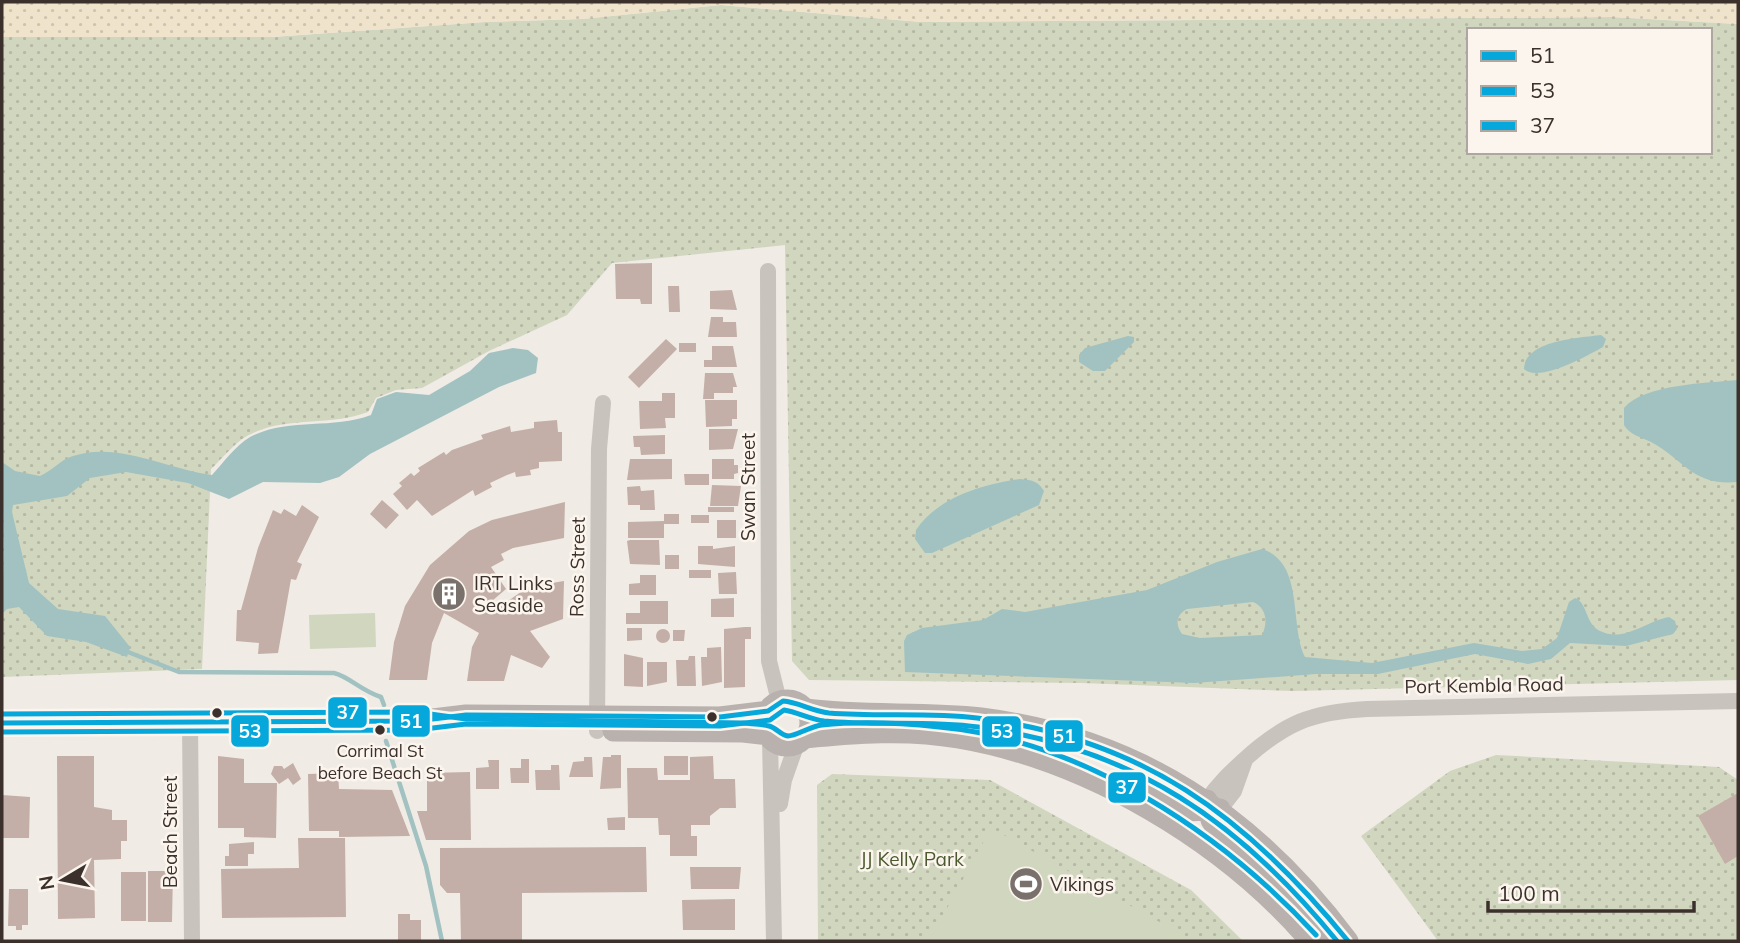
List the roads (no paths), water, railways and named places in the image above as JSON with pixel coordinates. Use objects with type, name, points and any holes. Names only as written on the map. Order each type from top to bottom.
[{"type":"main road","points":[[597,724],[720,717],[796,702],[806,709],[836,713],[957,716],[1036,727],[1088,743],[1212,807],[1288,869],[1348,941]]},
{"type":"main road","points":[[769,736],[765,723],[774,706]]},
{"type":"main road","points":[[801,740],[810,723],[806,709]]},
{"type":"main road","points":[[2,723],[416,721],[466,715],[743,732],[769,736],[783,745],[801,740],[871,733],[956,738],[988,744],[1065,770],[1133,801],[1198,841],[1251,882],[1310,941]]},
{"type":"main road","points":[[1065,770],[1105,778],[1182,809],[1212,807]]},
{"type":"main road","points":[[1212,807],[1220,835],[1281,889],[1326,941]]},
{"type":"street","name":"Swan Street","points":[[768,271],[769,660],[774,706]]},
{"type":"street","name":"Ross Street","points":[[597,724],[599,449],[603,403]]},
{"type":"street","name":"Port Kembla Road","points":[[1212,807],[1234,791],[1245,760],[1258,746],[1288,726],[1313,715],[1342,710],[1738,701]]},
{"type":"street","name":"Beach Street","points":[[190,723],[192,941]]},
{"type":"street","points":[[769,736],[774,941]]},
{"type":"street","points":[[773,826],[784,780],[801,740]]},
{"type":"water","points":[[1601,335],[1606,339],[1603,347],[1575,362],[1540,373],[1524,369],[1527,359],[1543,346],[1567,339]]},
{"type":"water","points":[[1128,336],[1134,337],[1134,342],[1105,371],[1093,371],[1079,362],[1079,355],[1085,348]]},
{"type":"water","points":[[513,348],[528,350],[538,358],[536,373],[499,387],[370,454],[339,477],[320,483],[263,482],[229,499],[188,483],[126,472],[90,478],[67,496],[13,505],[12,512],[29,583],[58,609],[105,616],[130,647],[127,657],[86,642],[47,636],[19,607],[7,609],[2,614],[2,462],[15,471],[40,476],[73,456],[107,452],[212,475],[235,449],[250,437],[280,427],[341,422],[371,415],[377,399],[396,392],[429,395],[470,371],[489,353]]},
{"type":"water","points":[[1738,380],[1738,482],[1722,482],[1699,476],[1624,425],[1624,408],[1646,394],[1677,386]]},
{"type":"water","points":[[1020,479],[1034,482],[1042,488],[1044,491],[1039,505],[932,553],[925,553],[915,539],[916,530],[925,519],[949,501],[992,484]]},
{"type":"water","points":[[1262,549],[1276,556],[1285,567],[1290,581],[1300,644],[1305,657],[1372,663],[1474,643],[1522,651],[1542,649],[1557,638],[1569,602],[1575,598],[1582,604],[1595,628],[1609,634],[1626,633],[1669,617],[1675,621],[1677,629],[1673,634],[1626,646],[1570,643],[1551,659],[1528,664],[1475,654],[1378,674],[1316,674],[1194,683],[905,672],[904,641],[907,635],[922,628],[983,620],[1002,609],[1025,612],[1147,590],[1217,562]],"holes":[[[1253,602],[1265,616],[1262,635],[1200,638],[1182,634],[1178,627],[1179,617],[1187,609]]]},
{"type":"waterway","points":[[128,652],[179,672],[334,673],[381,697],[384,705]]},
{"type":"waterway","points":[[386,741],[426,866],[442,941]]},
{"type":"place","name":"IRT Links Seaside","points":[[449,594]]},
{"type":"place","name":"Corrimal St before Beach St","points":[[380,730]]},
{"type":"place","name":"Vikings","points":[[1026,884]]},
{"type":"park label","name":"JJ Kelly Park","points":[[912,859]]}]
